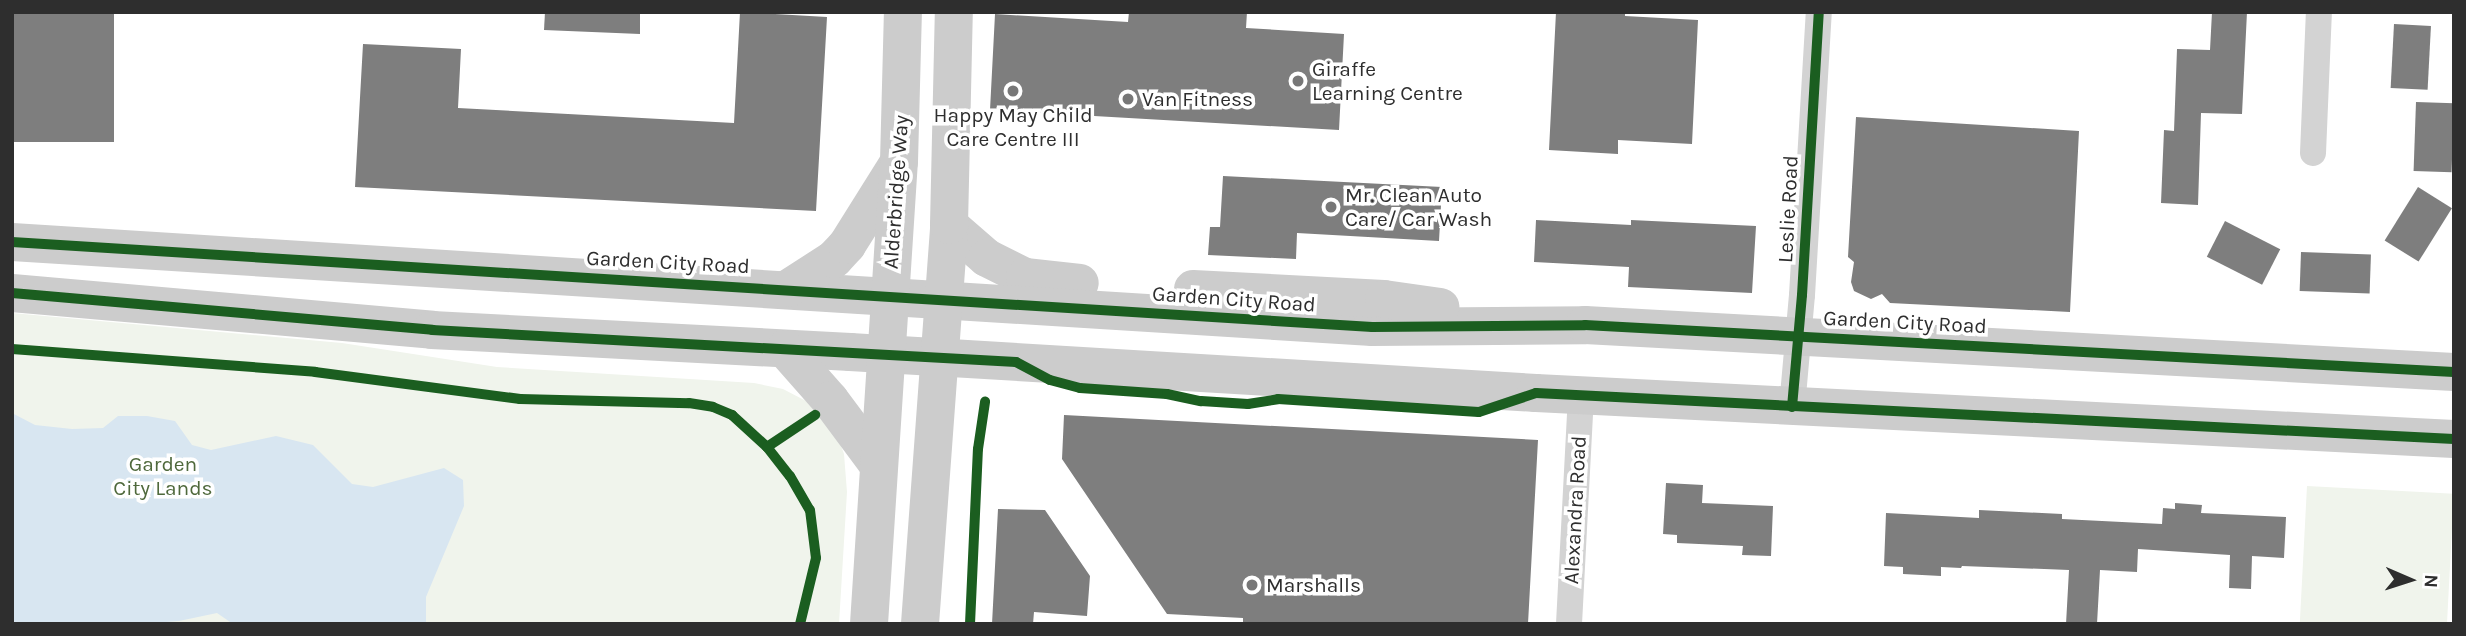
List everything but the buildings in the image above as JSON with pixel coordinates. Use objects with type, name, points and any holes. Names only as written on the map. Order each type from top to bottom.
[{"type":"main road","name":"Alderbridge Way","points":[[869,624],[877,463],[899,162],[903,12]]},
{"type":"main road","points":[[920,624],[949,225],[954,12]]},
{"type":"main road","points":[[789,288],[834,259],[847,245],[899,162]]},
{"type":"main road","points":[[949,225],[987,258],[1025,277],[1051,281],[1384,299],[1523,324]]},
{"type":"main road","name":"Garden City Road","points":[[12,242],[789,288],[1372,327],[1523,324],[1797,336],[2454,372]]},
{"type":"main road","points":[[12,293],[432,330],[1581,396],[2454,439]]},
{"type":"main road","points":[[785,349],[830,400],[877,463]]},
{"type":"street","name":"Leslie Road","points":[[1792,407],[1802,295],[1819,12]]},
{"type":"street","points":[[2314,153],[2319,12]]},
{"type":"street","name":"Alexandra Road","points":[[1569,624],[1581,396]]},
{"type":"green space","name":"Garden City Lands","points":[[12,313],[342,343],[497,367],[754,383],[783,389],[808,402],[840,443],[844,454],[847,492],[839,624],[12,624]]},
{"type":"green space","points":[[2307,486],[2454,494],[2447,624],[2300,624]]},
{"type":"shaded area","points":[[12,413],[35,425],[72,429],[103,428],[118,416],[147,416],[175,421],[192,445],[211,450],[276,436],[313,445],[352,484],[373,487],[444,468],[463,480],[464,506],[426,597],[426,622],[429,624],[233,624],[217,613],[179,621],[141,624],[12,624]]},
{"type":"cycle path","points":[[1792,407],[1802,295],[1819,12]]},
{"type":"cycle path","points":[[12,242],[1372,327],[1585,325],[2454,372]]},
{"type":"cycle path","points":[[12,293],[432,330],[1016,362],[1050,380],[1080,388],[1167,394],[1201,401],[1248,404],[1278,399],[1479,412],[1536,393],[2454,439]]},
{"type":"cycle path","points":[[12,349],[315,372],[520,399],[689,403],[713,407],[732,415],[767,447],[815,415]]},
{"type":"cycle path","points":[[970,624],[978,449],[985,402]]},
{"type":"cycle path","points":[[767,447],[790,476],[810,510],[816,558],[800,624]]},
{"type":"place","name":"Giraffe Learning Centre","points":[[1298,81]]},
{"type":"place","name":"Happy May Child Care Centre III","points":[[1013,91]]},
{"type":"place","name":"Van Fitness","points":[[1128,99]]},
{"type":"place","name":"Mr. Clean Auto Care/ Car Wash","points":[[1331,207]]},
{"type":"place","name":"Marshalls","points":[[1252,585]]}]
